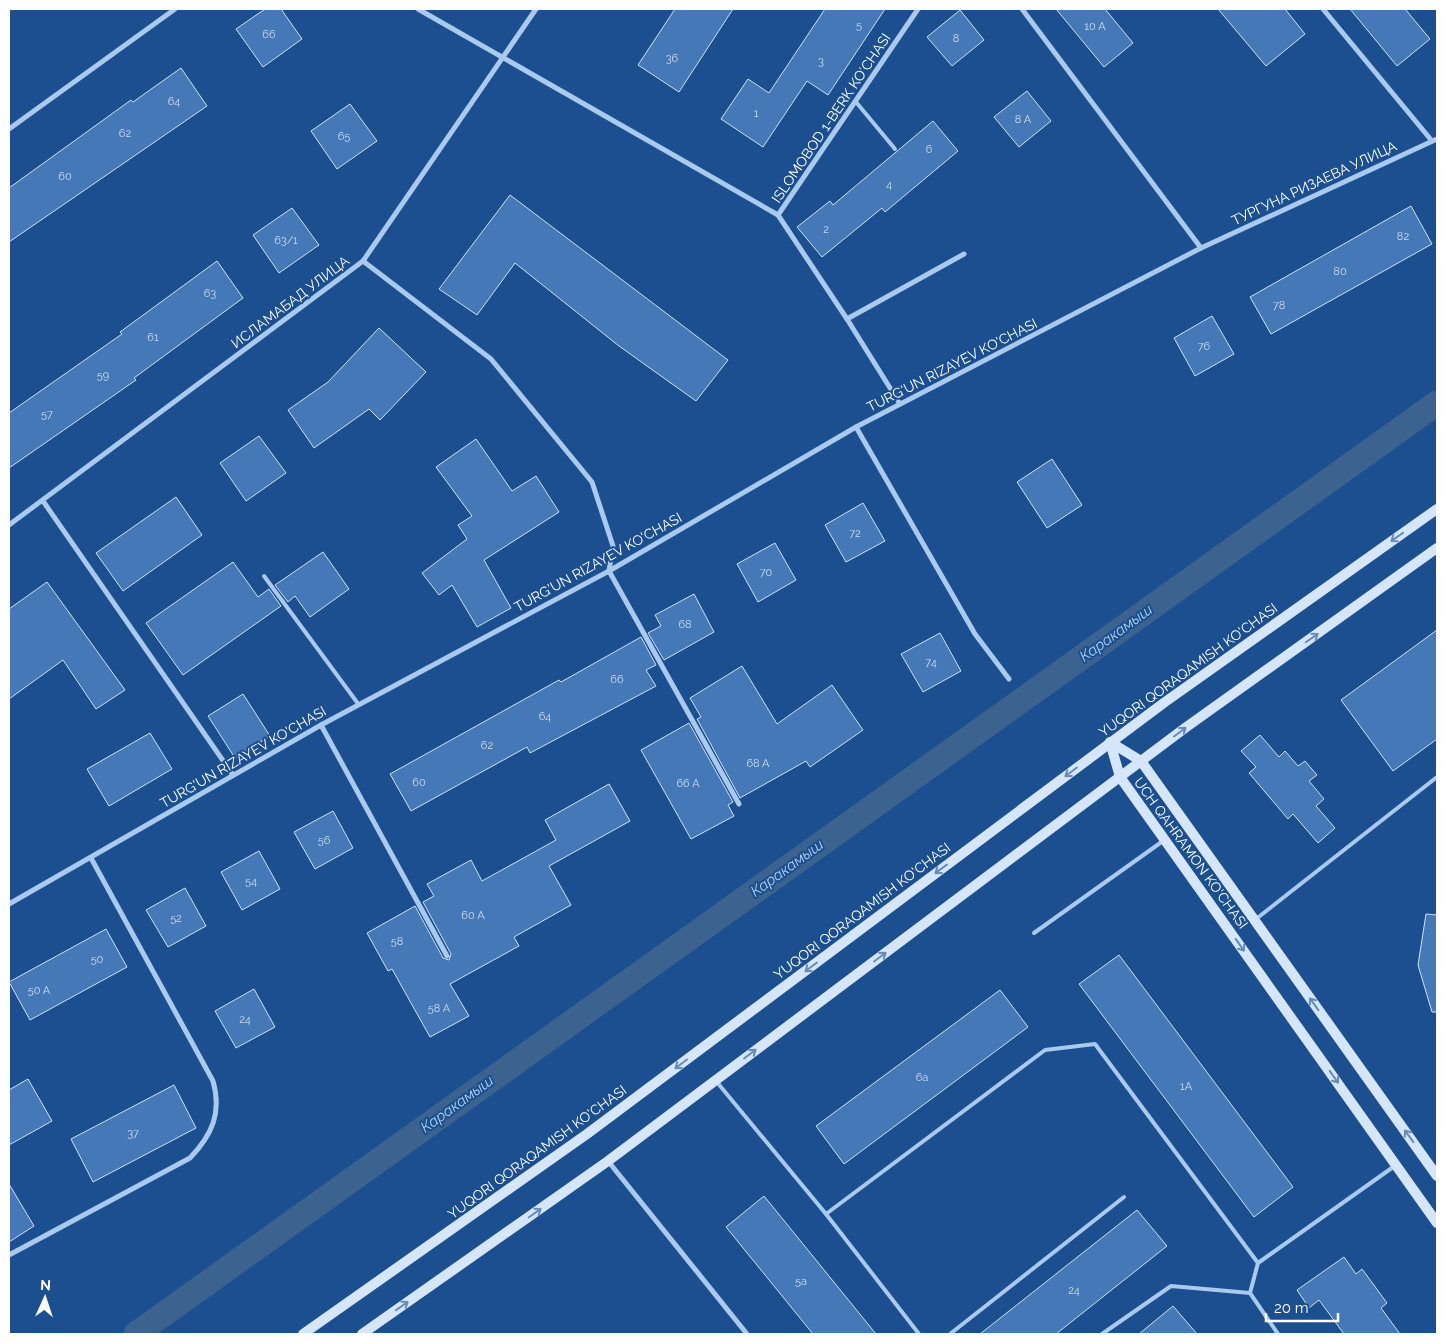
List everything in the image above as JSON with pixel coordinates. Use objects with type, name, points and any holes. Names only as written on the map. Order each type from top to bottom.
[{"type":"main road","name":"YUQORI QORAQAMISH KO'CHASI","points":[[303,1334],[600,1124],[1110,742],[1437,509]]},
{"type":"main road","points":[[362,1334],[608,1161],[1141,761],[1437,548]]},
{"type":"main road","name":"UCH QAHRAMON KO'CHASI","points":[[1110,742],[1141,761],[1437,1176]]},
{"type":"main road","name":"UCH QAHRAMON KO'CHASI","points":[[1110,742],[1120,777],[1437,1223]]},
{"type":"street","points":[[9,129],[175,9]]},
{"type":"street","points":[[418,9],[778,215],[847,319],[900,404]]},
{"type":"street","name":"ИСЛАМАБАД УЛИЦА","points":[[9,525],[363,261],[536,9]]},
{"type":"street","name":"ISLOMOBOD 1-BERK KO'CHASI","points":[[778,215],[918,9]]},
{"type":"street","points":[[1022,9],[1201,248]]},
{"type":"street","points":[[1322,9],[1435,140]]},
{"type":"street","name":"ТУРГУНА РИЗАЕВА УЛИЦА","points":[[1201,248],[1435,140]]},
{"type":"street","name":"TURG'UN RIZAYEV KO'CHASI","points":[[9,904],[321,725],[609,571],[856,427],[1201,248]]},
{"type":"street","points":[[847,319],[964,254]]},
{"type":"street","points":[[363,261],[491,359],[592,482],[614,546],[609,571],[738,804]]},
{"type":"street","points":[[856,427],[970,626],[1009,679]]},
{"type":"street","points":[[42,501],[233,775]]},
{"type":"street","points":[[321,725],[447,956]]},
{"type":"street","points":[[9,1255],[190,1158],[205,1140],[216,1120],[218,1100],[213,1081],[91,858]]},
{"type":"street","points":[[608,1161],[747,1334]]},
{"type":"lane","points":[[856,102],[895,149]]},
{"type":"lane","points":[[264,576],[358,705]]},
{"type":"lane","points":[[1254,920],[1437,777]]},
{"type":"lane","points":[[1034,932],[1165,839]]},
{"type":"lane","points":[[826,1214],[1045,1050],[1096,1044],[1258,1263]]},
{"type":"lane","points":[[715,1081],[826,1214],[919,1334]]},
{"type":"lane","points":[[1278,1334],[1250,1293],[1258,1263],[1396,1165]]},
{"type":"lane","points":[[950,1334],[1124,1197]]},
{"type":"lane","points":[[1102,1334],[1171,1286],[1250,1293]]},
{"type":"building","points":[[265,9],[281,9],[302,39],[263,67],[236,29]]},
{"type":"building","points":[[675,9],[733,9],[679,92],[638,65]]},
{"type":"building","points":[[825,9],[885,9],[828,95],[807,81],[763,147],[721,119],[748,79],[769,93]]},
{"type":"building","points":[[1056,9],[1105,9],[1133,43],[1104,67]]},
{"type":"building","points":[[1218,9],[1285,9],[1305,34],[1266,66]]},
{"type":"building","points":[[1350,9],[1405,9],[1430,39],[1397,66]]},
{"type":"building","points":[[960,10],[984,40],[952,66],[927,37]]},
{"type":"building","points":[[181,68],[207,106],[9,242],[9,188],[131,100],[133,102]]},
{"type":"building","points":[[1027,91],[1051,121],[1019,147],[994,117]]},
{"type":"building","points":[[350,104],[377,141],[337,169],[311,131]]},
{"type":"building","points":[[933,121],[958,151],[885,212],[882,208],[822,257],[797,227],[830,201],[833,205]]},
{"type":"building","points":[[510,195],[728,360],[696,401],[619,346],[515,263],[477,315],[439,289]]},
{"type":"building","points":[[1411,206],[1432,244],[1271,334],[1250,297]]},
{"type":"building","points":[[292,208],[319,245],[279,273],[253,235]]},
{"type":"building","points":[[217,261],[243,298],[134,378],[136,380],[9,468],[9,413],[122,334],[120,332]]},
{"type":"building","points":[[1212,316],[1234,354],[1195,376],[1174,338]]},
{"type":"building","points":[[379,328],[426,372],[380,420],[369,409],[314,448],[288,410],[328,382]]},
{"type":"building","points":[[259,436],[286,473],[246,501],[220,463]]},
{"type":"building","points":[[476,439],[512,491],[536,476],[559,512],[484,560],[511,608],[477,627],[452,585],[439,595],[422,573],[467,539],[458,525],[472,516],[436,467]]},
{"type":"building","points":[[1052,459],[1082,505],[1047,528],[1017,482]]},
{"type":"building","points":[[176,497],[202,535],[123,591],[96,553]]},
{"type":"building","points":[[863,503],[885,541],[846,562],[825,525]]},
{"type":"building","points":[[775,543],[796,580],[758,602],[737,564]]},
{"type":"building","points":[[323,552],[349,589],[310,617],[295,596],[288,602],[275,585]]},
{"type":"building","points":[[233,562],[258,597],[269,589],[281,606],[183,675],[146,623]]},
{"type":"building","points":[[47,582],[125,690],[96,709],[63,660],[9,699],[9,609]]},
{"type":"building","points":[[694,594],[714,632],[664,660],[648,633],[661,626],[655,615]]},
{"type":"building","points":[[1437,630],[1437,739],[1393,771],[1341,700]]},
{"type":"building","points":[[940,633],[961,671],[923,692],[901,654]]},
{"type":"building","points":[[641,637],[656,665],[646,670],[656,686],[530,753],[527,747],[411,811],[390,774],[559,680],[561,682]]},
{"type":"building","points":[[742,666],[777,724],[832,685],[863,730],[810,767],[806,761],[740,798],[697,719],[701,717],[690,698]]},
{"type":"building","points":[[243,694],[270,736],[235,758],[208,716]]},
{"type":"building","points":[[689,723],[733,802],[728,805],[734,816],[691,839],[641,750]]},
{"type":"building","points":[[150,733],[172,769],[109,806],[87,769]]},
{"type":"building","points":[[1260,735],[1279,757],[1285,751],[1298,766],[1305,761],[1317,775],[1309,781],[1324,799],[1316,806],[1335,828],[1318,843],[1293,814],[1288,819],[1249,773],[1256,767],[1241,751]]},
{"type":"building","points":[[609,784],[630,821],[549,866],[571,905],[514,937],[519,946],[450,984],[469,1016],[430,1037],[392,969],[388,971],[367,933],[415,906],[443,958],[449,960],[451,954],[423,902],[434,896],[427,884],[471,860],[482,881],[556,840],[545,820]]},
{"type":"building","points":[[333,811],[353,848],[315,869],[294,832]]},
{"type":"building","points":[[259,851],[280,889],[242,910],[221,872]]},
{"type":"building","points":[[185,888],[206,926],[168,947],[146,910]]},
{"type":"building","points":[[1426,914],[1437,915],[1437,1012],[1432,1012],[1418,965]]},
{"type":"building","points":[[106,929],[127,967],[30,1020],[9,982]]},
{"type":"building","points":[[1119,955],[1293,1187],[1254,1217],[1079,984]]},
{"type":"building","points":[[254,989],[275,1027],[236,1048],[215,1011]]},
{"type":"building","points":[[1000,990],[1028,1027],[844,1164],[816,1126]]},
{"type":"building","points":[[28,1079],[52,1121],[9,1145],[9,1090]]},
{"type":"building","points":[[174,1085],[196,1128],[93,1182],[71,1139]]},
{"type":"building","points":[[9,1184],[34,1226],[9,1242]]},
{"type":"building","points":[[764,1196],[876,1334],[813,1334],[726,1227]]},
{"type":"building","points":[[1137,1210],[1167,1246],[1056,1334],[980,1334]]},
{"type":"building","points":[[1344,1257],[1356,1274],[1362,1269],[1387,1303],[1381,1308],[1400,1334],[1344,1334],[1319,1300],[1309,1308],[1297,1290]]},
{"type":"building","points":[[1173,1306],[1197,1334],[1139,1334]]},
{"type":"waterway","name":"Каракамыш","points":[[136,1334],[1437,403]]}]
